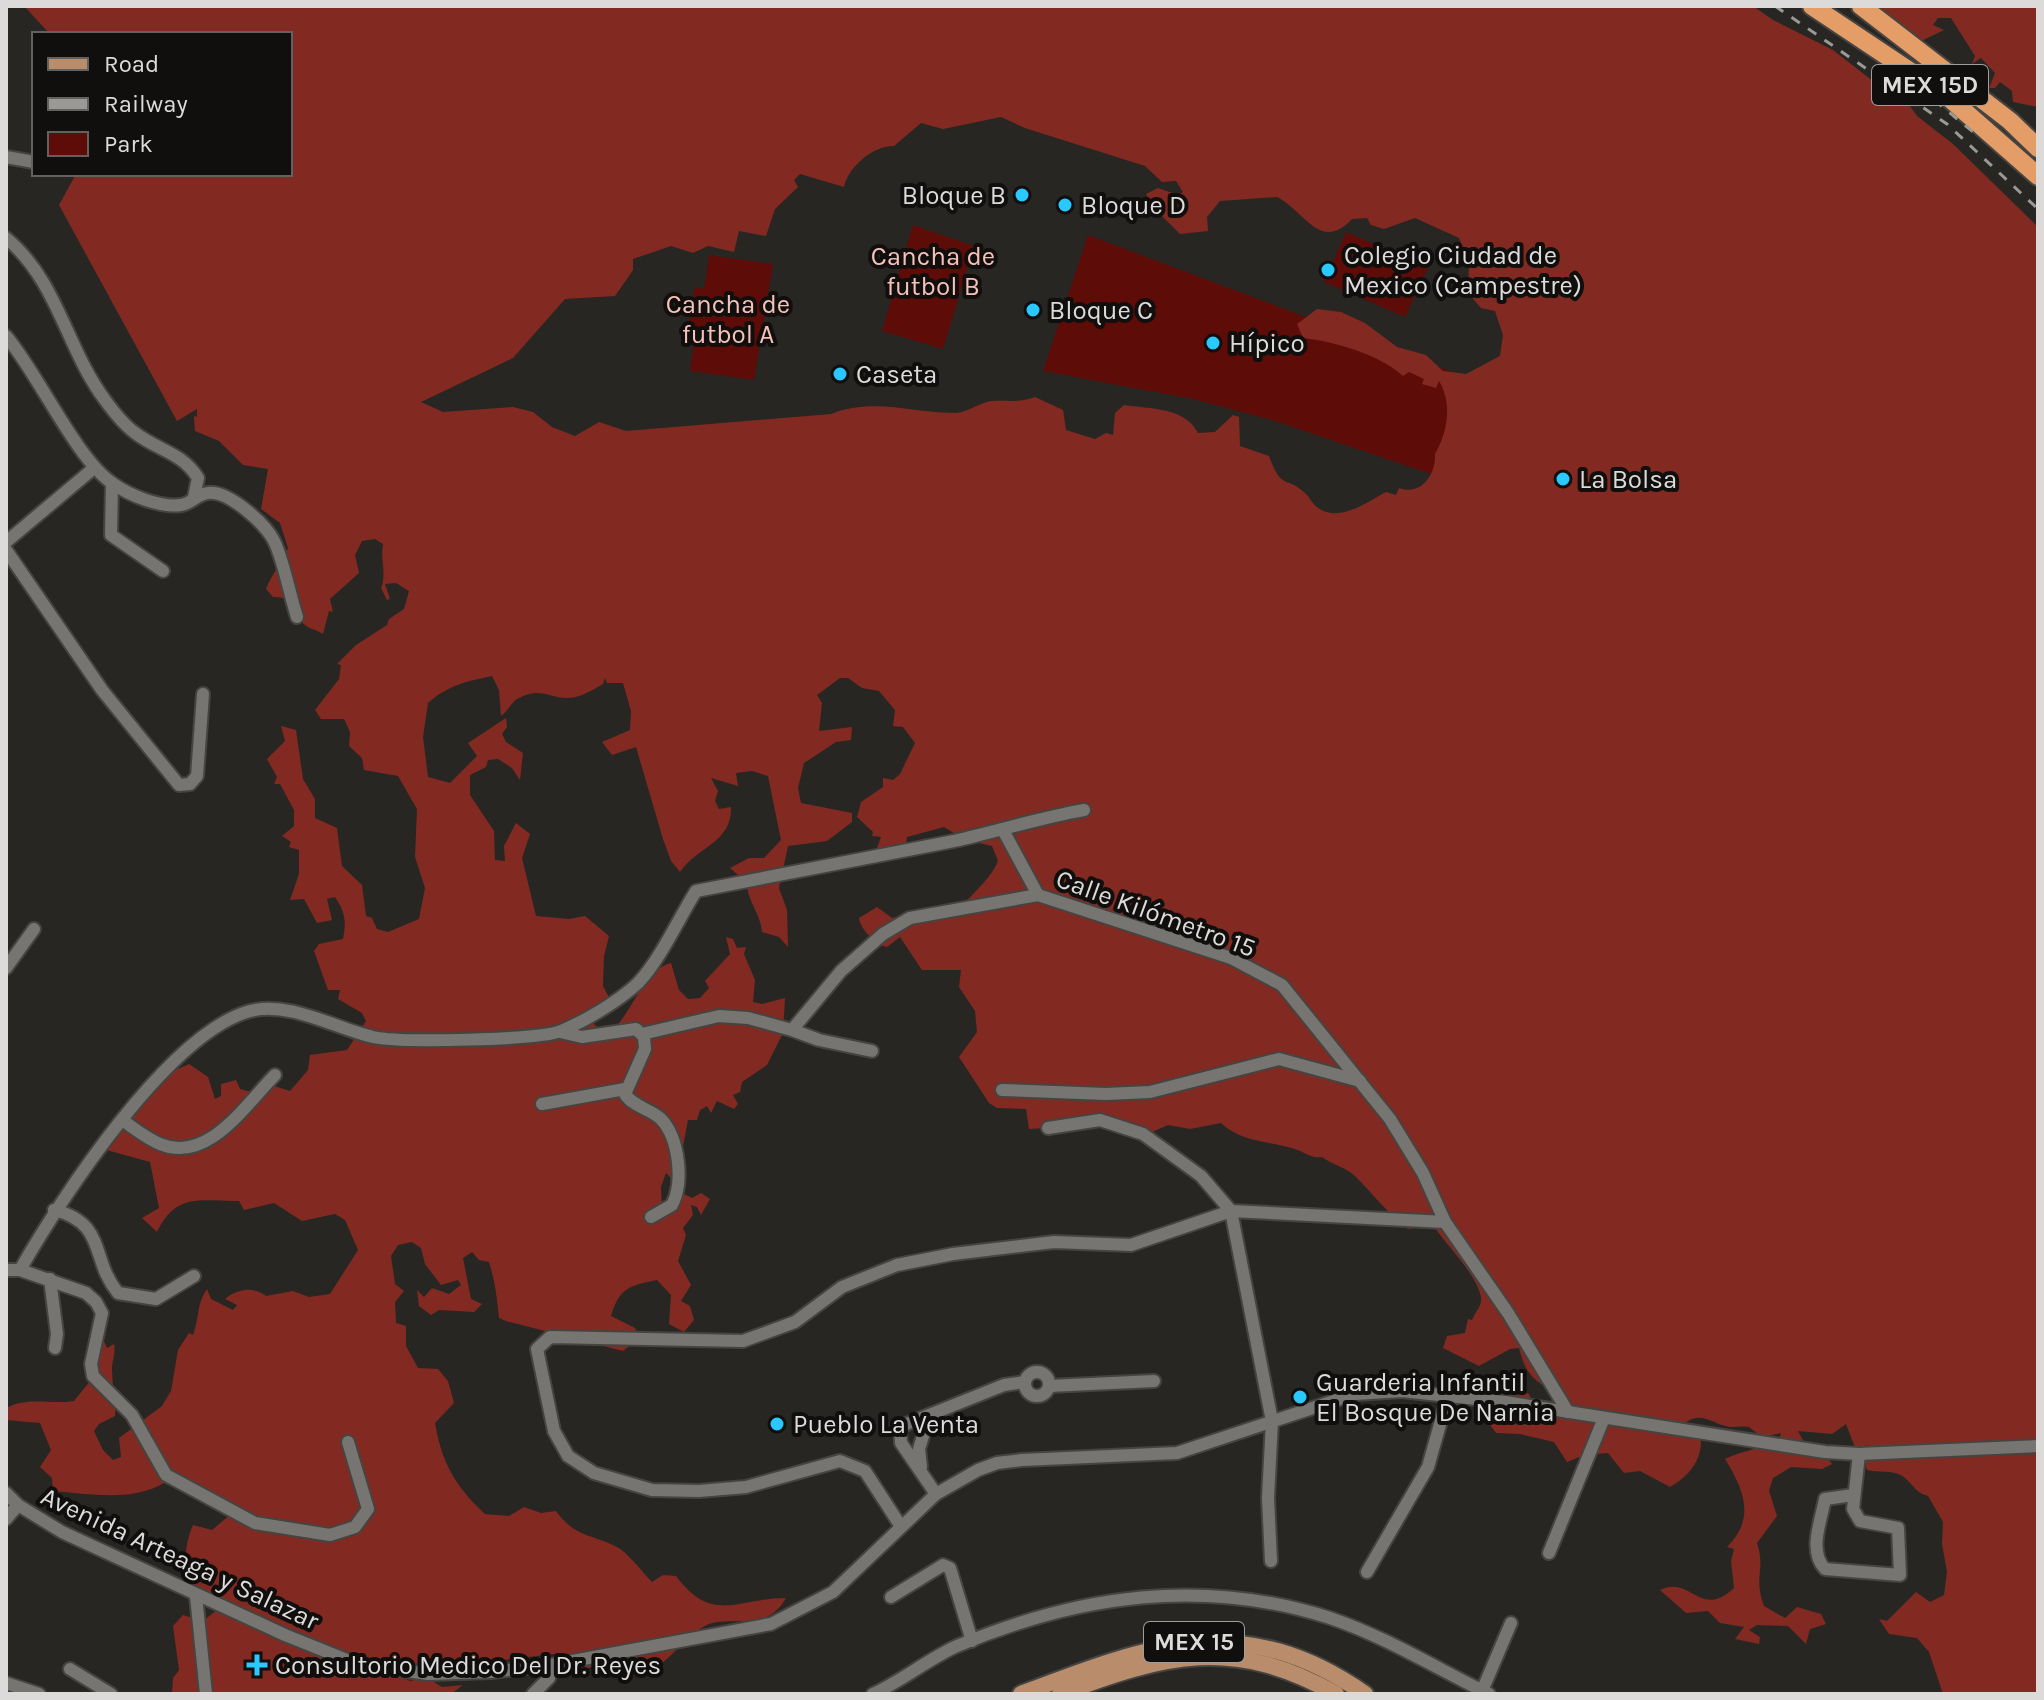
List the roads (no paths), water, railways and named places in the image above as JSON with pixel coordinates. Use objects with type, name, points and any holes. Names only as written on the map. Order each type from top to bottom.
[{"type":"highway","name":"MEX 15D","points":[[1812,6],[1947,96],[2038,176]]},
{"type":"highway","name":"MEX 15D","points":[[1861,6],[1999,112],[2038,148]]},
{"type":"main road","name":"MEX 15","points":[[1021,1694],[1150,1648],[1210,1641],[1263,1647],[1294,1657],[1365,1694]]},
{"type":"main road","name":"MEX 15","points":[[1060,1694],[1137,1667],[1203,1656],[1253,1660],[1289,1669],[1336,1694]]},
{"type":"street","points":[[6,157],[32,162]]},
{"type":"street","points":[[6,238],[45,280],[78,354],[104,400],[134,432],[186,461],[198,478],[194,497]]},
{"type":"street","points":[[6,336],[29,362],[94,468],[112,483],[134,495],[181,505],[194,497],[218,494],[245,509],[274,541],[297,617]]},
{"type":"street","points":[[6,542],[94,468]]},
{"type":"street","points":[[112,483],[111,535],[163,571]]},
{"type":"street","points":[[6,550],[102,690],[179,785],[190,784],[197,776],[203,694]]},
{"type":"street","points":[[560,1032],[636,984],[696,891],[954,841],[1003,830],[1014,823],[1084,810]]},
{"type":"street","name":"Calle Kilómetro 15","points":[[1003,830],[1038,895],[1231,958],[1282,985],[1360,1081],[1423,1173],[1445,1222],[1508,1313],[1568,1412]]},
{"type":"street","points":[[792,1030],[841,971],[897,925],[910,918],[1038,895]]},
{"type":"street","points":[[6,968],[34,929]]},
{"type":"street","points":[[20,1270],[54,1210],[122,1120],[186,1050],[209,1033],[249,1012],[273,1008],[374,1037],[401,1040],[560,1032],[582,1037],[633,1029],[642,1034],[719,1016],[748,1018],[819,1040],[872,1051]]},
{"type":"street","points":[[642,1034],[645,1049],[625,1089],[626,1097],[660,1118],[669,1129],[676,1156],[675,1198],[669,1209],[651,1217]]},
{"type":"street","points":[[1002,1090],[1106,1094],[1150,1092],[1279,1059],[1360,1081]]},
{"type":"street","points":[[122,1120],[159,1144],[192,1148],[207,1142],[275,1075]]},
{"type":"street","points":[[542,1104],[625,1089]]},
{"type":"street","points":[[1048,1128],[1100,1120],[1143,1134],[1201,1176],[1231,1211],[1272,1421],[1268,1498],[1271,1561]]},
{"type":"street","points":[[54,1210],[78,1218],[93,1233],[106,1279],[118,1293],[156,1299],[194,1276]]},
{"type":"street","points":[[900,1525],[865,1471],[840,1461],[746,1487],[699,1491],[652,1490],[594,1473],[568,1456],[554,1431],[537,1349],[550,1337],[743,1341],[795,1322],[842,1287],[897,1265],[953,1254],[1054,1242],[1131,1245],[1231,1211],[1445,1222]]},
{"type":"street","points":[[6,1270],[20,1270],[50,1279],[86,1293],[96,1302],[102,1313],[91,1364],[93,1376],[132,1415],[166,1475],[255,1523],[330,1535],[355,1527],[368,1509],[348,1442]]},
{"type":"street","points":[[50,1279],[57,1334],[55,1348]]},
{"type":"street","points":[[936,1494],[921,1467],[907,1455],[901,1443],[900,1430],[912,1420],[1004,1385],[1025,1382],[1025,1389],[1035,1396],[1041,1395],[1049,1386],[1154,1381]]},
{"type":"street","name":"Avenida Arteaga y Salazar","points":[[6,1493],[18,1505],[62,1532],[196,1596],[357,1664],[428,1674],[491,1672],[551,1665],[771,1624],[833,1592],[936,1494],[997,1463],[1177,1453],[1355,1394],[1402,1391],[1448,1396],[1859,1454],[2038,1446]]},
{"type":"street","points":[[1367,1572],[1428,1467],[1448,1396]]},
{"type":"street","points":[[921,1467],[919,1449],[929,1416]]},
{"type":"street","points":[[1549,1553],[1604,1418]]},
{"type":"street","points":[[1853,1495],[1825,1499],[1815,1548],[1817,1561],[1825,1569],[1900,1575],[1898,1528],[1860,1521],[1853,1509],[1859,1454]]},
{"type":"street","points":[[6,1519],[18,1505]]},
{"type":"street","points":[[891,1597],[943,1565],[950,1568],[972,1641]]},
{"type":"street","points":[[873,1694],[972,1641],[1094,1602],[1145,1595],[1264,1601],[1331,1619],[1372,1635],[1485,1692],[1511,1623]]},
{"type":"street","points":[[196,1596],[206,1694]]},
{"type":"street","points":[[533,1694],[549,1678],[551,1665]]},
{"type":"street","points":[[70,1669],[111,1694]]},
{"type":"street","points":[[6,1683],[39,1694]]},
{"type":"railway","points":[[1775,6],[1947,124],[2038,209]]},
{"type":"railway","points":[[1934,100],[1978,136]]},
{"type":"place","name":"Bloque B","points":[[1022,195]]},
{"type":"place","name":"Bloque D","points":[[1065,205]]},
{"type":"place","name":"Colegio Ciudad de Mexico (Campestre)","points":[[1328,270]]},
{"type":"place","name":"Bloque C","points":[[1033,310]]},
{"type":"place","name":"Hípico","points":[[1213,343]]},
{"type":"place","name":"Caseta","points":[[840,374]]},
{"type":"place","name":"La Bolsa","points":[[1563,479]]},
{"type":"place","name":"Guarderia Infantil El Bosque De Narnia","points":[[1300,1397]]},
{"type":"place","name":"Pueblo La Venta","points":[[777,1424]]},
{"type":"place","name":"Consultorio Medico Del Dr. Reyes","points":[[257,1665]]},
{"type":"park label","name":"Cancha de futbol B","points":[[933,271]]},
{"type":"park label","name":"Cancha de futbol A","points":[[728,319]]}]
